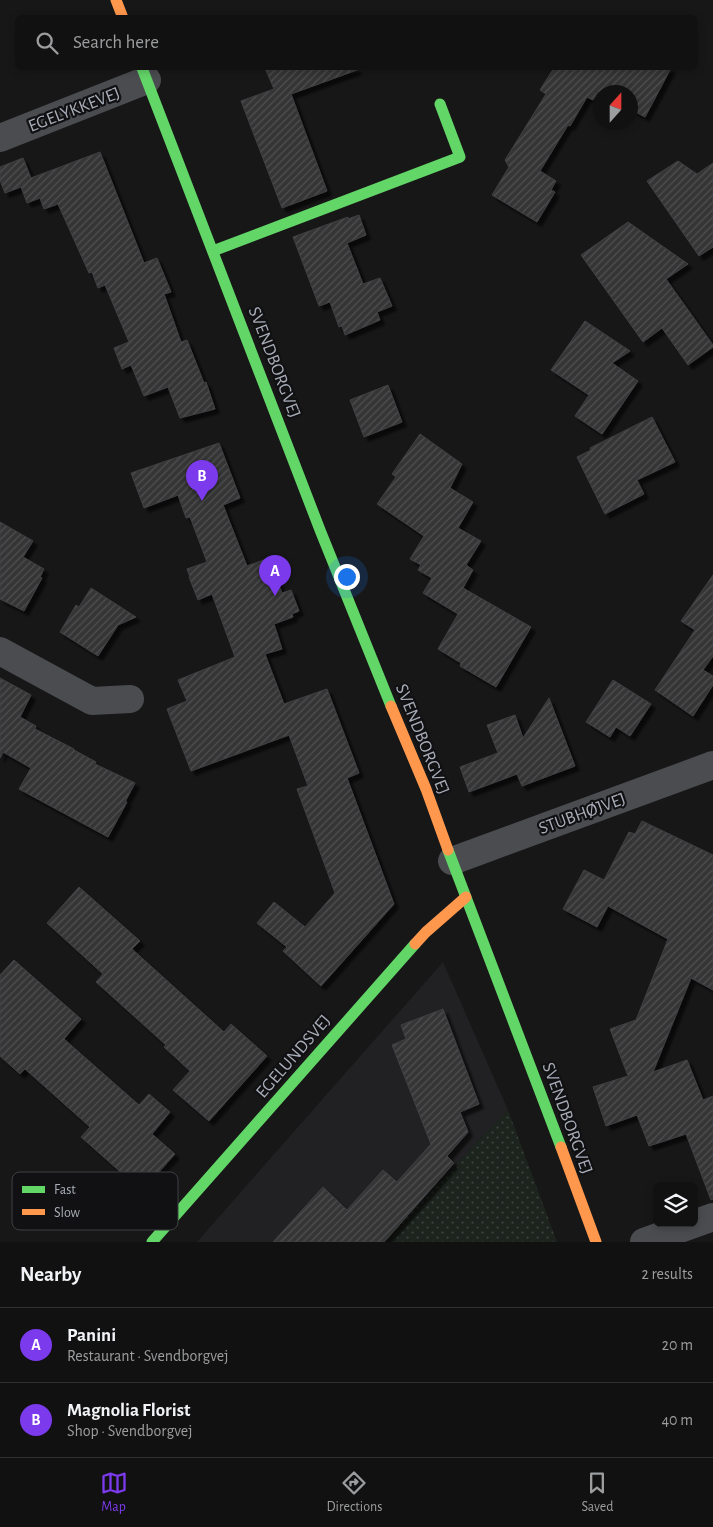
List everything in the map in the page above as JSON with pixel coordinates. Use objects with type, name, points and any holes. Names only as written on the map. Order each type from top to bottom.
[{"type":"main road","points":[[116,0],[122,15]]},
{"type":"main road","name":"SVENDBORGVEJ","points":[[145,74],[356,621],[426,789],[596,1242]]},
{"type":"main road","points":[[213,251],[460,157],[440,104]]},
{"type":"main road","name":"EGELUNDSVEJ","points":[[178,1213],[426,932],[466,897]]},
{"type":"main road","name":"EGELUNDSVEJ","points":[[152,1242],[163,1230]]},
{"type":"street","name":"EGELYKKEVEJ","points":[[0,138],[145,74]]},
{"type":"street","points":[[0,650],[92,701],[130,699]]},
{"type":"street","name":"STUBHØJVEJ","points":[[452,861],[713,765]]},
{"type":"street","points":[[644,1242],[713,1217]]},
{"type":"shaded area","points":[[443,962],[508,1110],[382,1242],[197,1242]]},
{"type":"shaded area","points":[[508,1110],[557,1242],[382,1242]]},
{"type":"building","points":[[266,70],[357,70],[291,94],[327,191],[282,208],[241,101],[274,89]]},
{"type":"building","points":[[553,70],[670,70],[645,117],[638,113],[638,85],[593,85],[593,100],[587,97],[540,171],[556,181],[551,190],[555,192],[537,222],[492,195],[509,167],[505,160],[546,94],[540,90]]},
{"type":"building","points":[[100,152],[144,263],[157,258],[171,292],[164,294],[181,342],[187,340],[204,383],[206,382],[215,409],[180,418],[168,387],[144,396],[131,365],[122,369],[114,348],[129,342],[105,285],[98,288],[92,272],[89,273],[58,204],[44,209],[40,198],[27,203],[21,187],[5,193],[0,180],[0,167],[23,158],[31,178]]},
{"type":"building","points":[[678,161],[697,174],[713,163],[713,247],[699,256],[647,181]]},
{"type":"building","points":[[359,215],[366,235],[347,243],[363,284],[380,278],[392,306],[377,312],[380,320],[345,335],[342,326],[339,327],[330,302],[319,306],[293,237],[348,217],[348,219]]},
{"type":"building","points":[[628,222],[688,264],[666,279],[713,347],[688,365],[662,328],[643,342],[581,255]]},
{"type":"building","points":[[585,321],[630,351],[612,363],[638,381],[602,434],[575,416],[589,395],[551,370]]},
{"type":"building","points":[[388,385],[402,422],[364,437],[350,400]]},
{"type":"building","points":[[652,417],[675,462],[637,480],[644,494],[605,514],[577,457],[591,450],[590,448]]},
{"type":"building","points":[[420,434],[462,464],[450,488],[473,502],[458,528],[481,541],[466,565],[473,570],[463,588],[531,627],[496,687],[460,666],[461,663],[438,649],[458,614],[423,593],[432,578],[418,570],[421,565],[410,559],[424,536],[377,504],[396,477],[392,474]]},
{"type":"building","points":[[219,443],[240,498],[223,505],[247,566],[269,558],[282,593],[291,590],[299,611],[292,614],[293,617],[274,624],[282,649],[265,654],[284,704],[327,689],[359,773],[347,778],[394,904],[321,986],[283,951],[287,947],[257,923],[274,902],[305,927],[335,893],[297,789],[308,786],[289,735],[191,771],[167,709],[187,701],[178,680],[235,657],[212,594],[198,600],[189,577],[187,569],[207,562],[190,517],[186,518],[178,495],[144,508],[131,473]]},
{"type":"building","points":[[0,522],[33,541],[23,557],[44,569],[40,577],[42,578],[24,611],[0,599]]},
{"type":"building","points":[[713,575],[713,656],[703,670],[713,676],[713,685],[693,716],[655,690],[695,630],[681,621]]},
{"type":"building","points":[[91,588],[136,617],[118,625],[98,656],[60,632],[76,605],[79,607]]},
{"type":"building","points":[[0,678],[31,695],[20,717],[36,726],[35,729],[74,749],[96,762],[95,764],[135,783],[108,837],[19,789],[31,768],[3,752],[0,758]]},
{"type":"building","points":[[613,680],[651,704],[630,736],[616,727],[610,737],[586,722]]},
{"type":"building","points":[[549,698],[575,766],[522,786],[517,774],[469,792],[460,767],[498,753],[487,725],[515,715],[523,738]]},
{"type":"building","points":[[642,821],[713,855],[713,990],[691,978],[653,1072],[687,1060],[703,1100],[713,1096],[713,1199],[711,1200],[686,1134],[649,1146],[637,1115],[606,1126],[593,1087],[628,1076],[610,1029],[636,1020],[668,939],[608,906],[597,927],[563,909],[584,870],[604,880],[629,832],[635,834]]},
{"type":"building","points":[[79,887],[140,941],[132,949],[224,1032],[231,1024],[267,1056],[209,1121],[173,1090],[190,1071],[164,1047],[166,1045],[96,982],[103,974],[47,923]]},
{"type":"building","points":[[14,960],[81,1019],[64,1039],[139,1105],[149,1094],[170,1112],[152,1134],[175,1154],[159,1172],[121,1172],[81,1137],[90,1127],[25,1069],[20,1074],[0,1056],[0,975]]},
{"type":"building","points":[[443,1009],[479,1104],[460,1112],[468,1132],[447,1156],[454,1163],[384,1242],[273,1242],[323,1187],[347,1210],[383,1170],[397,1182],[431,1144],[392,1045],[406,1039],[401,1025]]},
{"type":"traffic: fast","points":[[143,70],[320,530],[391,706]]},
{"type":"traffic: fast","points":[[213,251],[460,157],[440,104]]},
{"type":"traffic: fast","points":[[448,850],[561,1147]]},
{"type":"traffic: fast","points":[[178,1213],[415,944]]},
{"type":"traffic: fast","points":[[152,1242],[163,1230]]},
{"type":"traffic: slow","points":[[116,0],[122,15]]},
{"type":"traffic: slow","points":[[391,706],[426,789],[448,850]]},
{"type":"traffic: slow","points":[[415,944],[466,897]]},
{"type":"traffic: slow","points":[[561,1147],[596,1242]]},
{"type":"place","name":"Magnolia Florist","points":[[202,501]]},
{"type":"place","name":"Panini","points":[[275,596]]}]
